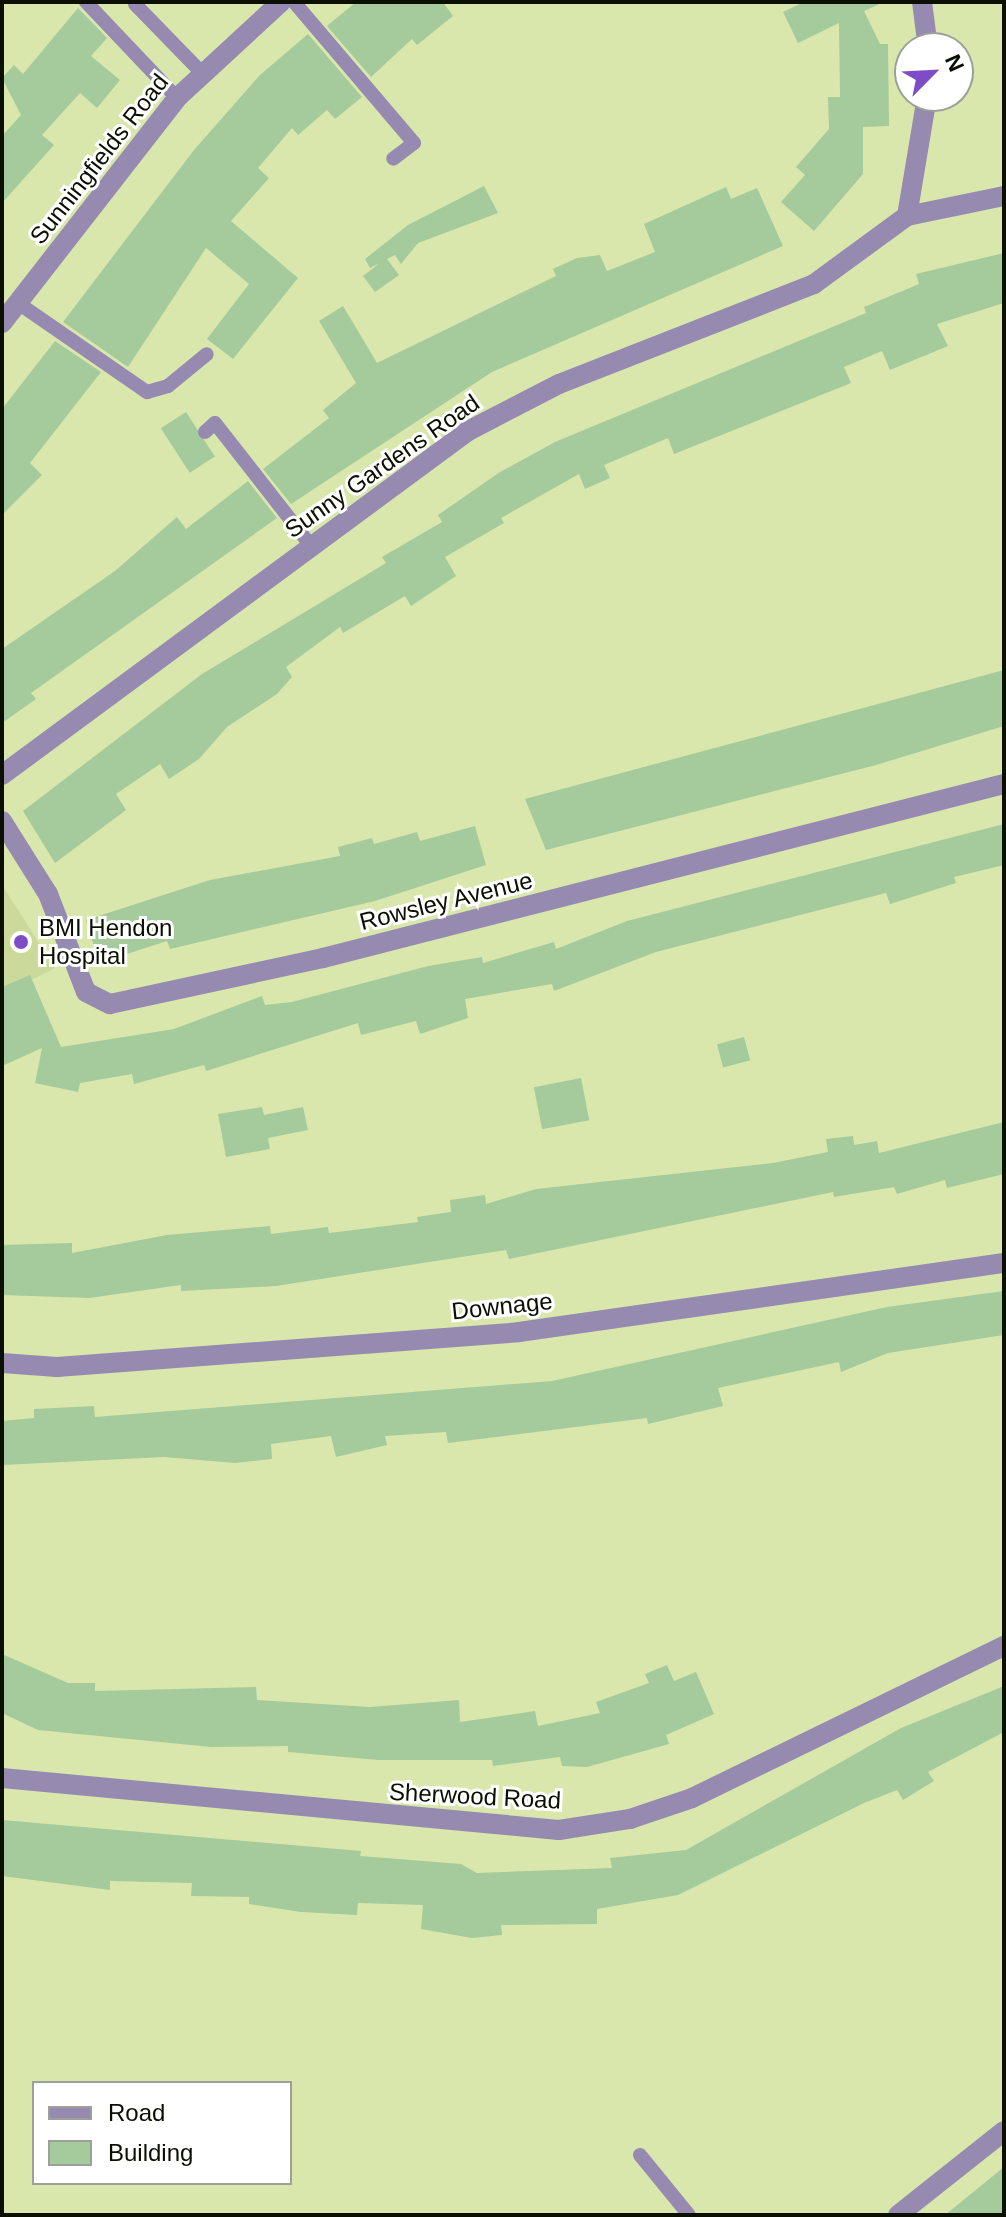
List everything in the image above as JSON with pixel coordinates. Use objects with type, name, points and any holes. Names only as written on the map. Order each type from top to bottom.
[{"type":"street","name":"Sunningfields Road","points":[[2,323],[177,98],[281,2]]},
{"type":"street","points":[[922,2],[926,32]]},
{"type":"street","points":[[907,216],[924,112]]},
{"type":"street","name":"Sunny Gardens Road","points":[[2,775],[468,431],[559,384],[814,284],[907,216],[1004,196]]},
{"type":"street","name":"Rowsley Avenue","points":[[2,821],[48,894],[86,992],[110,1004],[352,951],[1004,784]]},
{"type":"street","name":"Downage","points":[[2,1363],[57,1367],[519,1332],[1004,1263]]},
{"type":"street","name":"Sherwood Road","points":[[2,1778],[559,1830],[630,1819],[692,1798],[1004,1646]]},
{"type":"street","points":[[898,2215],[1004,2131]]},
{"type":"lane","points":[[86,2],[177,98]]},
{"type":"lane","points":[[294,2],[414,143],[393,159]]},
{"type":"lane","points":[[135,4],[203,74]]},
{"type":"lane","points":[[18,303],[147,392],[168,386],[207,354]]},
{"type":"lane","points":[[205,432],[215,423],[312,547]]},
{"type":"lane","points":[[640,2155],[689,2215]]},
{"type":"shaded area","name":"BMI Hendon Hospital","points":[[2,885],[55,968],[2,995]]},
{"type":"building","points":[[356,2],[443,2],[453,16],[417,45],[412,39],[371,77],[327,26]]},
{"type":"building","points":[[804,2],[884,2],[864,11],[880,44],[888,44],[889,126],[863,127],[863,174],[814,231],[781,202],[805,175],[796,167],[829,129],[828,97],[840,97],[839,23],[798,43],[783,12]]},
{"type":"building","points":[[78,8],[107,38],[91,56],[120,80],[97,108],[80,93],[42,135],[54,145],[2,203],[2,136],[21,115],[2,78],[14,65],[23,74]]},
{"type":"building","points":[[308,34],[362,97],[335,119],[327,110],[298,135],[292,128],[258,168],[269,178],[231,221],[298,278],[233,359],[207,339],[249,284],[206,248],[128,367],[63,322],[194,150],[260,75]]},
{"type":"building","points":[[484,186],[498,213],[418,243],[401,264],[395,255],[387,259],[399,275],[375,292],[363,276],[380,263],[370,268],[365,259],[408,225]]},
{"type":"building","points":[[726,187],[731,199],[757,188],[783,246],[492,372],[291,504],[263,469],[329,418],[323,410],[356,383],[319,321],[343,306],[377,363],[556,276],[553,269],[577,258],[600,255],[607,271],[655,252],[644,224]]},
{"type":"building","points":[[1004,253],[1004,303],[937,324],[948,346],[890,370],[882,351],[844,367],[851,383],[674,454],[668,438],[604,465],[610,478],[585,489],[579,474],[501,518],[504,523],[445,557],[456,576],[411,606],[405,596],[343,633],[340,627],[286,667],[292,677],[277,694],[227,727],[199,759],[169,779],[160,764],[116,794],[126,810],[55,863],[23,811],[202,674],[386,563],[382,557],[442,522],[438,515],[500,472],[555,442],[866,313],[864,307],[919,284],[916,274]]},
{"type":"building","points":[[55,341],[101,372],[30,463],[42,475],[2,515],[2,409]]},
{"type":"building","points":[[186,412],[215,456],[190,473],[161,428]]},
{"type":"building","points":[[248,481],[277,518],[31,693],[36,699],[2,723],[2,649],[115,571],[177,517],[186,529]]},
{"type":"building","points":[[1004,670],[1004,726],[876,765],[546,850],[525,799]]},
{"type":"building","points":[[1004,824],[1004,865],[954,877],[956,883],[890,904],[886,893],[656,952],[554,991],[552,984],[465,999],[468,1018],[420,1034],[416,1021],[361,1035],[358,1023],[206,1071],[204,1065],[134,1084],[132,1074],[80,1083],[78,1092],[35,1083],[42,1048],[2,1066],[2,987],[30,975],[61,1047],[174,1029],[262,996],[265,1005],[292,1002],[428,966],[482,957],[483,963],[554,942],[556,949],[627,921]]},
{"type":"building","points":[[475,826],[486,865],[375,901],[170,949],[167,941],[99,963],[86,920],[210,880],[340,856],[338,847],[372,838],[374,844],[417,832],[420,841]]},
{"type":"building","points":[[744,1037],[750,1060],[723,1067],[717,1044]]},
{"type":"building","points":[[581,1078],[589,1120],[542,1129],[534,1087]]},
{"type":"building","points":[[262,1107],[264,1115],[303,1107],[308,1130],[268,1138],[270,1149],[226,1157],[218,1114]]},
{"type":"building","points":[[1004,1122],[1004,1174],[947,1188],[945,1180],[897,1194],[894,1187],[834,1197],[833,1192],[509,1259],[506,1250],[276,1286],[181,1291],[181,1285],[89,1298],[2,1295],[2,1245],[72,1243],[72,1253],[167,1235],[270,1226],[271,1234],[328,1227],[329,1233],[418,1222],[417,1217],[451,1212],[450,1200],[485,1195],[486,1204],[536,1189],[773,1163],[828,1152],[826,1139],[853,1136],[854,1145],[877,1141],[879,1153]]},
{"type":"building","points":[[1004,1291],[1004,1335],[888,1353],[841,1372],[839,1362],[718,1388],[723,1406],[648,1424],[647,1418],[448,1443],[446,1432],[385,1436],[387,1445],[336,1457],[331,1436],[271,1444],[272,1459],[235,1463],[164,1457],[2,1465],[2,1421],[34,1418],[34,1409],[94,1406],[95,1417],[552,1381],[887,1307]]},
{"type":"building","points":[[2,1654],[68,1683],[95,1683],[95,1691],[256,1687],[257,1700],[370,1707],[459,1700],[460,1722],[535,1711],[538,1726],[600,1713],[596,1702],[649,1683],[645,1674],[667,1665],[674,1681],[696,1672],[714,1714],[666,1735],[669,1744],[587,1767],[562,1766],[560,1757],[493,1766],[492,1760],[378,1760],[288,1752],[288,1746],[211,1747],[38,1730],[2,1713]]},
{"type":"building","points":[[1004,1686],[1004,1732],[928,1772],[934,1781],[903,1800],[897,1790],[864,1803],[678,1895],[597,1909],[597,1924],[501,1925],[502,1935],[472,1938],[421,1929],[423,1905],[358,1903],[357,1915],[301,1912],[249,1904],[249,1897],[191,1896],[192,1883],[110,1881],[110,1890],[2,1876],[2,1820],[361,1851],[360,1856],[461,1864],[477,1873],[612,1868],[610,1858],[686,1850],[901,1728]]},
{"type":"building","points":[[1004,2167],[1004,2215],[945,2215]]},
{"type":"place","name":"BMI Hendon Hospital","points":[[21,942]]}]
